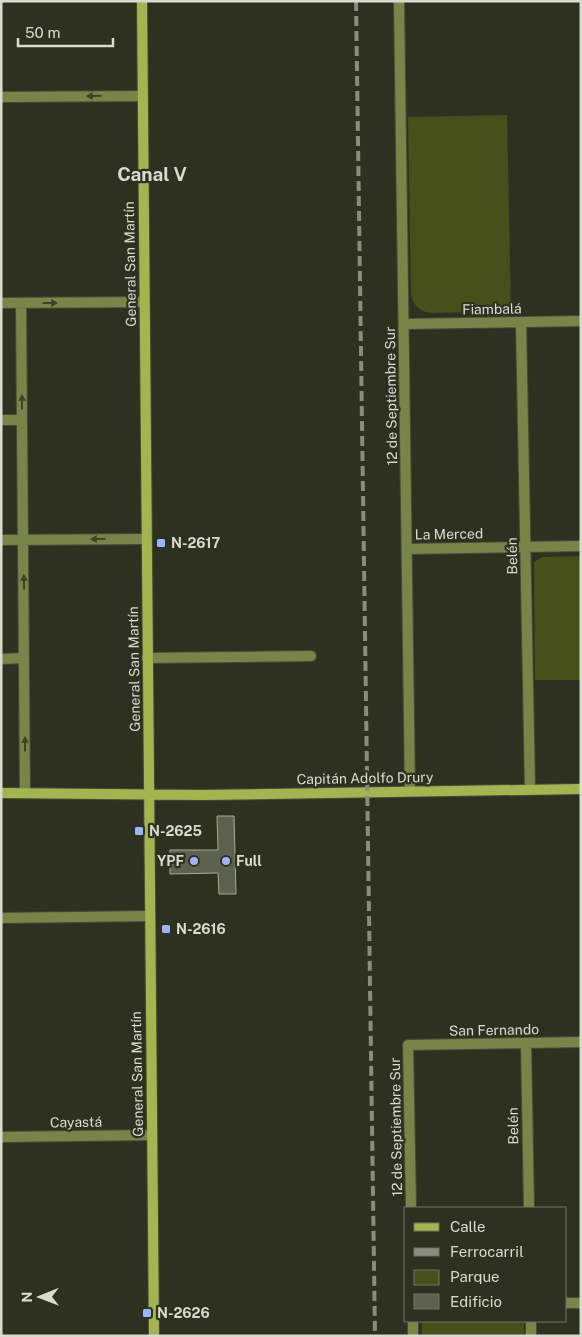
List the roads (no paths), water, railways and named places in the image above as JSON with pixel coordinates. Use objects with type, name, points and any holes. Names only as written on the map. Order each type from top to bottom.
[{"type":"main road","name":"General San Martín","points":[[142,1],[154,1336]]},
{"type":"main road","name":"Capitán Adolfo Drury","points":[[1,793],[149,794],[581,789]]},
{"type":"street","name":"12 de Septiembre Sur","points":[[399,1],[410,791]]},
{"type":"street","points":[[1,97],[142,96]]},
{"type":"street","points":[[1,303],[144,302]]},
{"type":"street","points":[[21,303],[26,793]]},
{"type":"street","name":"Fiambalá","points":[[404,324],[581,321]]},
{"type":"street","name":"Belén","points":[[521,322],[530,789]]},
{"type":"street","points":[[1,420],[22,420]]},
{"type":"street","points":[[1,540],[146,539]]},
{"type":"street","name":"La Merced","points":[[407,549],[581,546]]},
{"type":"street","points":[[147,658],[311,656]]},
{"type":"street","points":[[1,659],[24,658]]},
{"type":"street","points":[[1,918],[150,916]]},
{"type":"street","name":"San Fernando","points":[[408,1044],[581,1042]]},
{"type":"street","name":"Belén","points":[[526,1043],[529,1207]]},
{"type":"street","name":"12 de Septiembre Sur","points":[[408,1044],[411,1207]]},
{"type":"street","name":"Cayastá","points":[[1,1137],[152,1135]]},
{"type":"street","points":[[567,1303],[581,1303]]},
{"type":"street","points":[[413,1322],[413,1336]]},
{"type":"street","points":[[531,1322],[531,1336]]},
{"type":"railway","points":[[356,1],[375,1336]]},
{"type":"place","name":"N-2617","points":[[161,543]]},
{"type":"place","name":"N-2625","points":[[139,831]]},
{"type":"place","name":"YPF","points":[[194,861]]},
{"type":"place","name":"Full","points":[[226,861]]},
{"type":"place","name":"N-2616","points":[[166,929]]},
{"type":"place","name":"N-2626","points":[[147,1313]]},
{"type":"district","name":"Canal V","points":[[152,174]]}]
